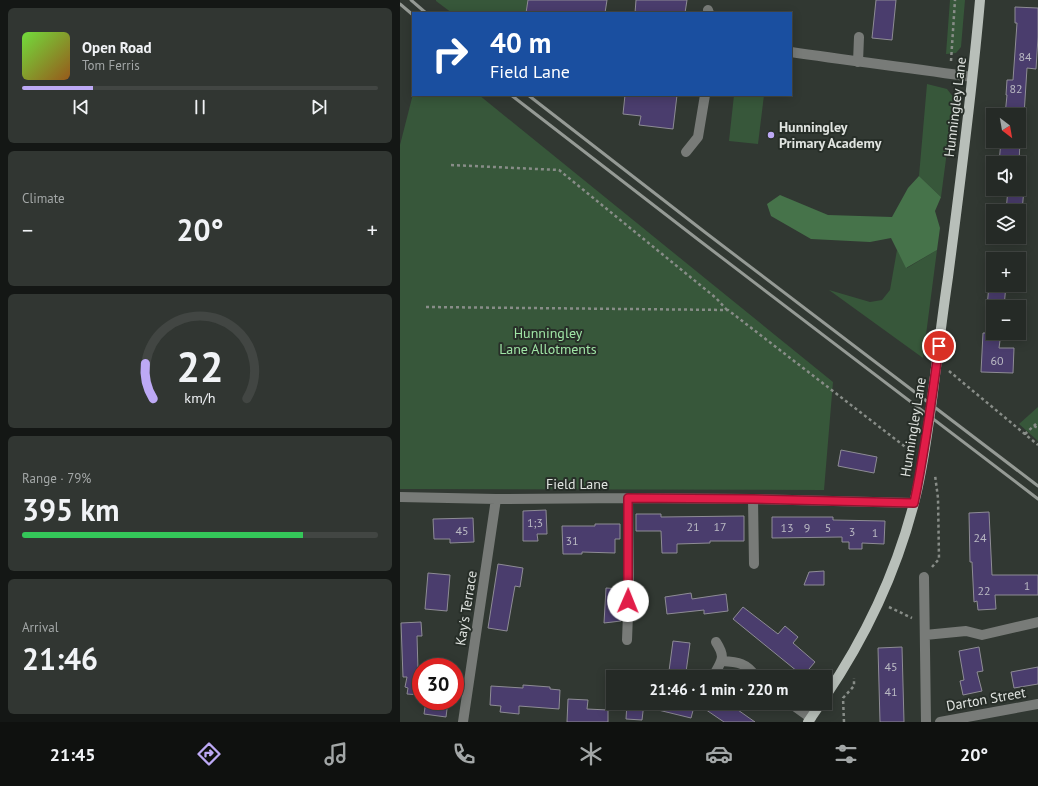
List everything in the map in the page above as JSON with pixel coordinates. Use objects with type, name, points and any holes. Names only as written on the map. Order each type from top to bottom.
[{"type":"main road","name":"Hunningley Lane","points":[[832,686],[858,643],[875,611],[897,557],[914,503],[924,454],[937,361],[980,0]]},
{"type":"main road","points":[[809,720],[816,710]]},
{"type":"street","points":[[858,62],[859,37]]},
{"type":"street","points":[[792,52],[972,77]]},
{"type":"street","points":[[686,152],[698,137],[705,96]]},
{"type":"street","name":"Field Lane","points":[[400,497],[496,499],[753,499],[914,503]]},
{"type":"street","points":[[627,640],[628,498]]},
{"type":"street","name":"Kay's Terrace","points":[[463,722],[496,499]]},
{"type":"street","points":[[753,499],[754,564]]},
{"type":"street","points":[[924,577],[926,722]]},
{"type":"street","points":[[925,630],[966,631],[982,635],[1038,622]]},
{"type":"street","points":[[716,642],[721,650],[722,661],[717,670]]},
{"type":"street","points":[[722,661],[744,664],[752,670]]},
{"type":"street","name":"Darton Street","points":[[940,722],[1038,704]]},
{"type":"street","points":[[798,710],[809,720]]},
{"type":"path","points":[[949,73],[955,0]]},
{"type":"path","points":[[451,165],[559,170],[710,293],[728,310],[908,449],[924,454]]},
{"type":"path","points":[[426,307],[728,310]]},
{"type":"path","points":[[937,361],[1038,445]]},
{"type":"path","points":[[1025,434],[1038,422]]},
{"type":"path","points":[[1034,426],[1038,428]]},
{"type":"path","points":[[924,577],[939,559],[938,498],[934,469]]},
{"type":"path","points":[[879,602],[925,630]]},
{"type":"path","points":[[841,671],[854,678],[854,686],[843,698],[844,722]]},
{"type":"green space","points":[[528,0],[526,12],[451,12],[436,1]]},
{"type":"green space","points":[[950,0],[965,0],[961,47],[956,53],[946,54]]},
{"type":"green space","points":[[927,84],[947,89],[954,98],[941,197],[919,176]]},
{"type":"green space","name":"Hunningley Lane Allotments","points":[[412,96],[480,96],[833,382],[824,490],[400,489],[400,145]]},
{"type":"green space","points":[[734,96],[764,96],[758,144],[729,141]]},
{"type":"green space","points":[[919,176],[941,197],[935,211],[940,228],[937,250],[906,268],[891,238],[870,242],[811,239],[771,216],[767,204],[780,195],[828,215],[892,217],[908,188]]},
{"type":"green space","points":[[897,250],[907,268],[937,250],[923,358],[829,290],[870,302],[882,300],[890,290]]},
{"type":"green space","points":[[1038,407],[1038,441],[1019,424]]},
{"type":"building","points":[[528,0],[607,0],[605,12],[526,12]]},
{"type":"building","points":[[636,0],[687,0],[685,12],[635,12]]},
{"type":"building","points":[[876,0],[896,0],[892,40],[872,38]]},
{"type":"building","points":[[1015,7],[1038,8],[1036,69],[1027,68],[1024,108],[1006,108],[1007,80],[1013,80],[1017,23],[1015,23]]},
{"type":"building","points":[[625,96],[677,96],[673,129],[639,125],[641,116],[623,114]]},
{"type":"building","points":[[1000,148],[1020,148],[1019,156],[1000,156]]},
{"type":"building","points":[[1007,196],[1023,196],[1023,204],[1007,204]]},
{"type":"building","points":[[988,292],[1005,292],[1005,300],[988,300]]},
{"type":"building","points":[[983,333],[986,333],[986,340],[1000,340],[999,348],[1014,348],[1013,373],[981,372]]},
{"type":"building","points":[[841,450],[877,457],[874,473],[838,466]]},
{"type":"building","points":[[546,510],[547,534],[537,534],[538,541],[523,541],[523,511]]},
{"type":"building","points":[[989,512],[992,575],[1038,575],[1038,595],[995,595],[996,609],[978,610],[977,601],[974,602],[972,562],[970,562],[969,513]]},
{"type":"building","points":[[636,514],[661,514],[661,517],[744,516],[744,541],[710,541],[710,543],[677,544],[677,553],[662,553],[661,531],[636,531]]},
{"type":"building","points":[[772,517],[833,517],[833,520],[885,521],[884,544],[862,543],[862,549],[849,549],[849,542],[842,542],[842,537],[772,538]]},
{"type":"building","points":[[473,518],[474,542],[450,543],[450,539],[434,539],[433,519]]},
{"type":"building","points":[[595,524],[620,524],[620,539],[615,539],[615,553],[582,552],[582,554],[563,554],[562,526],[595,526]]},
{"type":"building","points":[[498,564],[523,568],[520,587],[515,586],[507,631],[488,628]]},
{"type":"building","points":[[824,571],[824,585],[804,585],[809,572]]},
{"type":"building","points":[[428,573],[450,575],[447,611],[425,609]]},
{"type":"building","points":[[606,588],[622,589],[621,621],[604,623]]},
{"type":"building","points":[[691,593],[692,599],[726,594],[728,611],[704,614],[704,610],[667,614],[665,597]]},
{"type":"building","points":[[743,607],[778,634],[785,626],[798,637],[793,643],[815,662],[808,670],[796,670],[733,619]]},
{"type":"building","points":[[421,622],[422,636],[417,636],[418,658],[412,658],[412,694],[407,694],[408,688],[405,687],[407,677],[403,677],[401,623]]},
{"type":"building","points":[[673,641],[690,643],[686,670],[669,670]]},
{"type":"building","points":[[902,647],[904,722],[880,722],[878,648]]},
{"type":"building","points":[[979,647],[983,671],[977,672],[982,691],[963,695],[960,681],[964,680],[959,651]]},
{"type":"building","points":[[1038,667],[1038,684],[1014,688],[1011,672]]},
{"type":"building","points":[[523,685],[550,687],[550,689],[560,690],[559,709],[519,706],[519,714],[500,712],[501,706],[490,705],[491,686],[523,688]]},
{"type":"building","points":[[568,699],[588,700],[587,709],[608,710],[608,722],[567,722]]},
{"type":"building","points":[[425,710],[447,710],[446,717],[424,714]]},
{"type":"building","points":[[627,710],[643,710],[642,720],[626,719]]},
{"type":"building","points":[[658,710],[693,710],[691,718]]},
{"type":"building","points":[[706,710],[738,710],[755,722],[724,722]]},
{"type":"railway","points":[[411,0],[425,12]]},
{"type":"railway","points":[[400,4],[412,14]]},
{"type":"railway","points":[[512,96],[1038,499]]},
{"type":"railway","points":[[529,96],[706,233],[1038,486]]},
{"type":"place","name":"Hunningley Primary Academy","points":[[771,135]]},
{"type":"route","points":[[628,601],[628,498],[914,503],[922,467],[939,346]]}]
